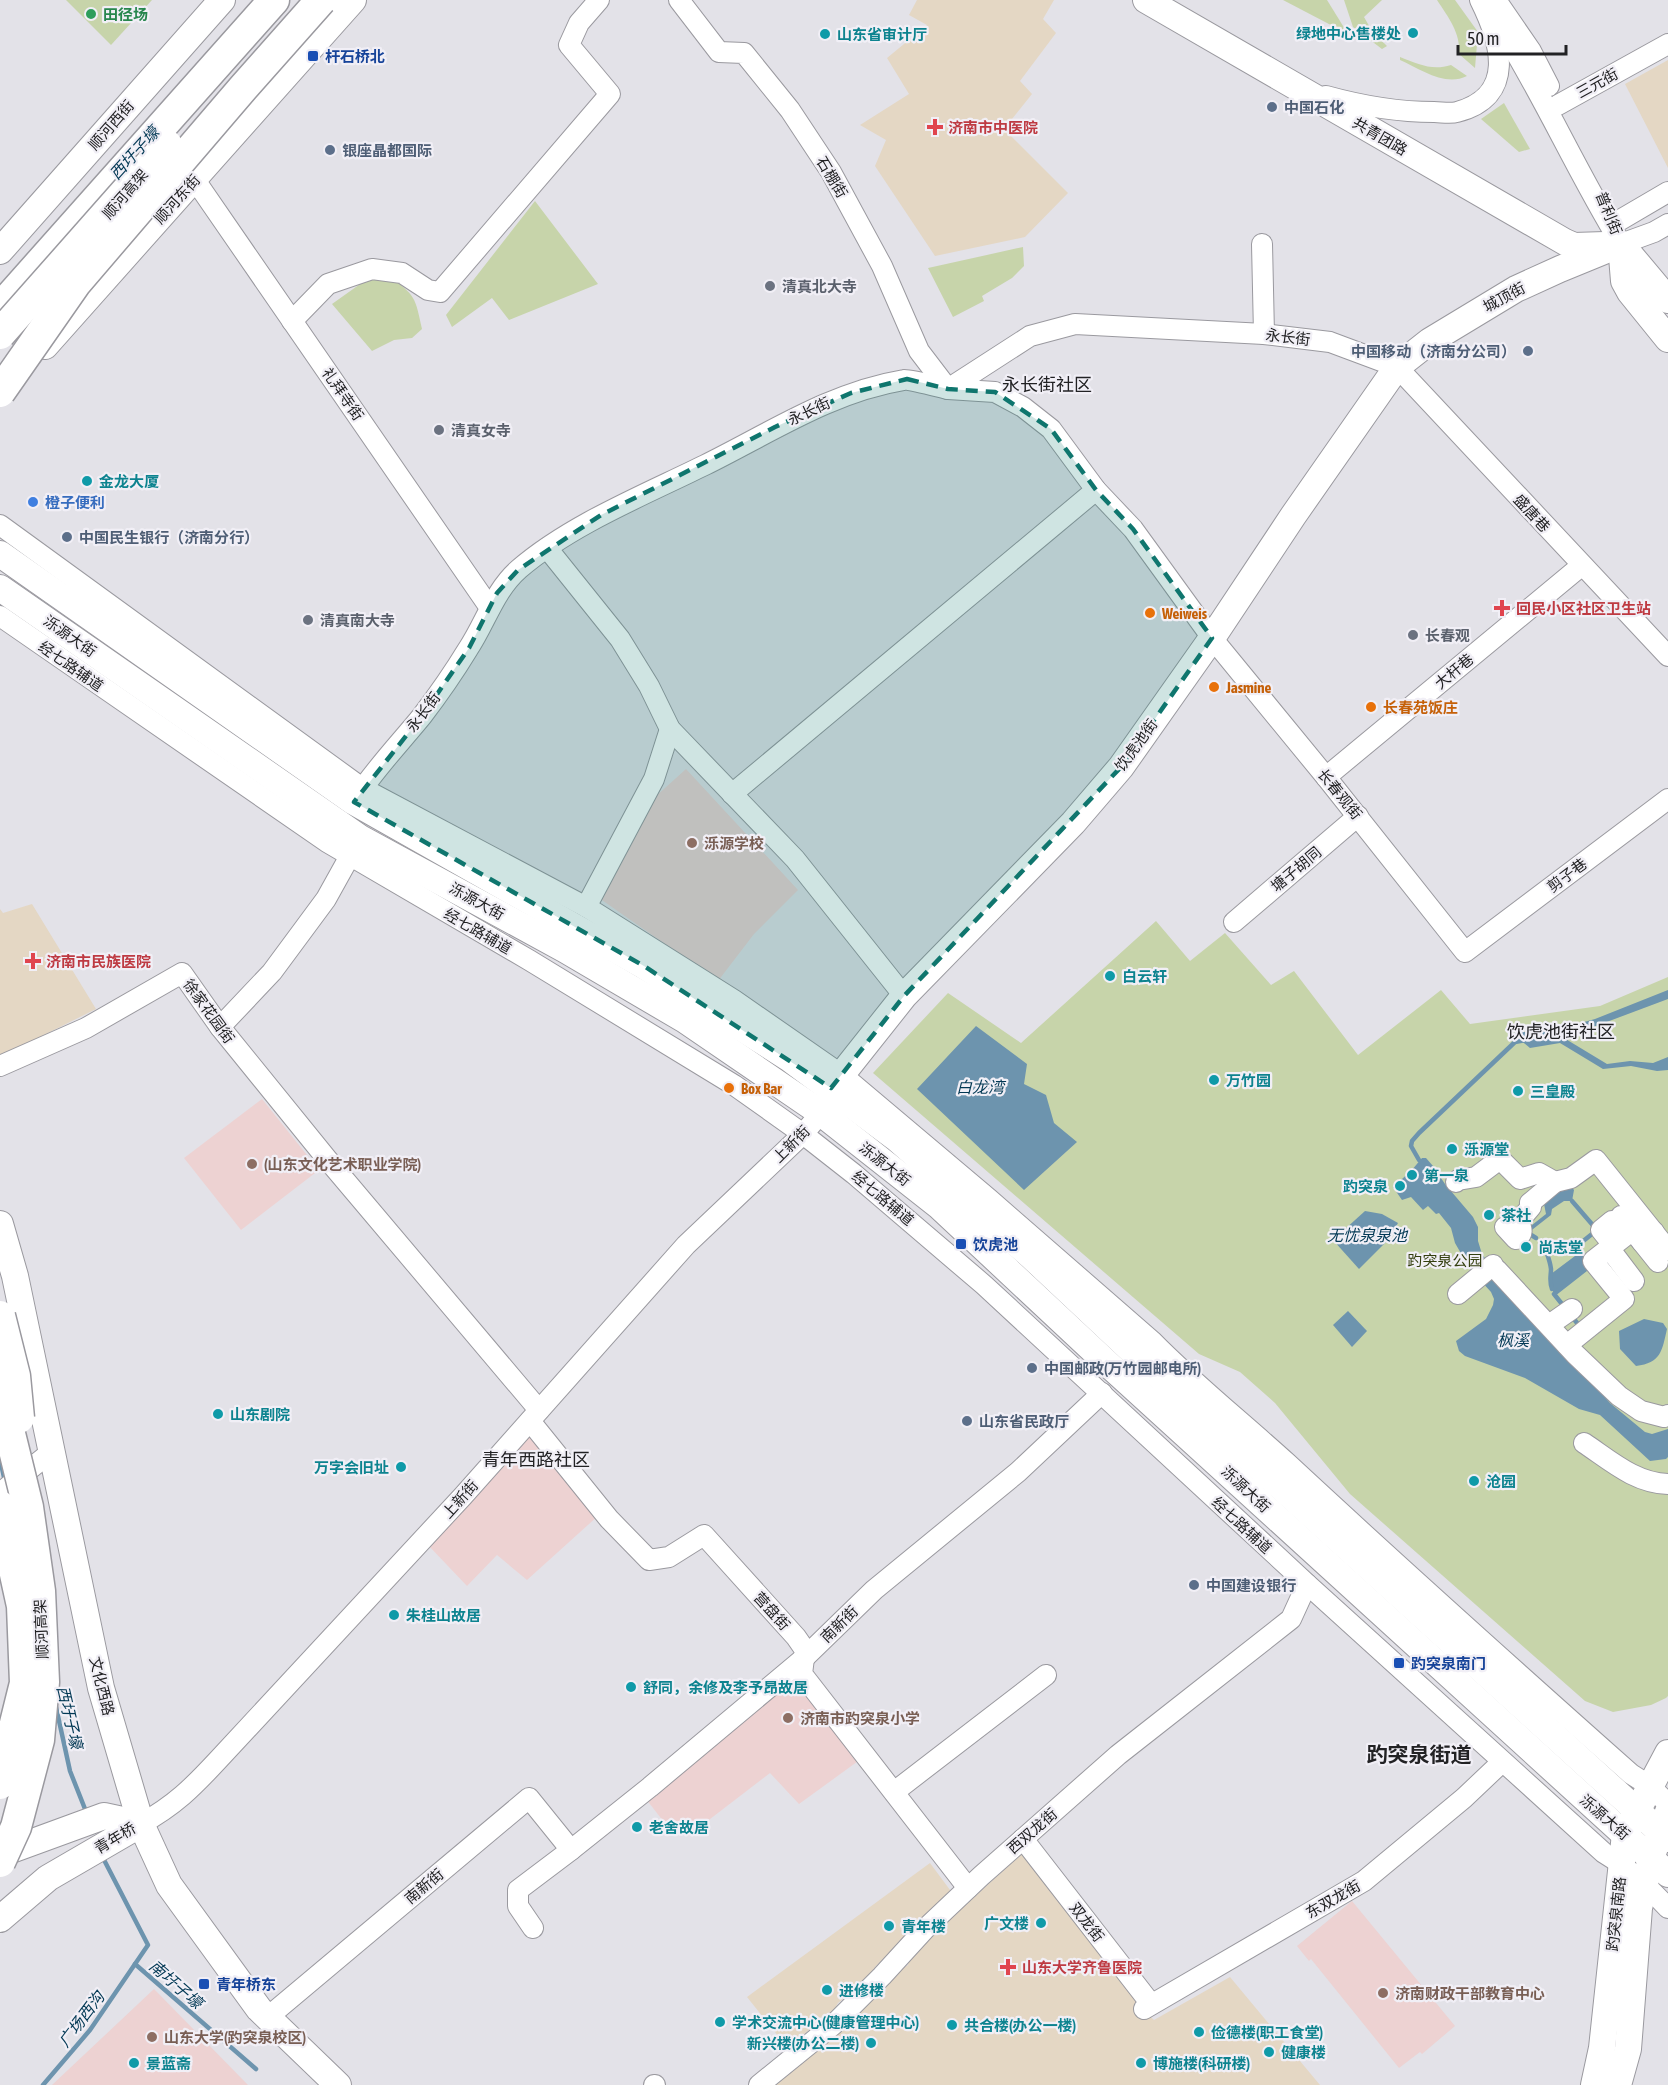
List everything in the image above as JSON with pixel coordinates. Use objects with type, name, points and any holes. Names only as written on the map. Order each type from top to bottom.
[{"type":"highway","points":[[0,291],[49,225],[249,0]]},
{"type":"highway","points":[[0,392],[76,283],[243,88],[291,5]]},
{"type":"highway","name":"顺河高架","points":[[0,308],[291,5]]},
{"type":"highway","name":"顺河高架","points":[[0,334],[291,5]]},
{"type":"highway","points":[[0,1316],[15,1376],[14,1506]]},
{"type":"highway","name":"顺河高架","points":[[0,1393],[14,1506],[25,1683],[0,1784]]},
{"type":"highway","name":"顺河高架","points":[[0,1862],[16,1827],[39,1740],[44,1682],[40,1591],[14,1506]]},
{"type":"main road","name":"顺河西街","points":[[0,251],[222,0]]},
{"type":"main road","name":"顺河东街","points":[[0,398],[353,0]]},
{"type":"main road","name":"共青团路","points":[[1146,0],[1564,242],[1574,246],[1618,234]]},
{"type":"main road","points":[[291,5],[312,33],[319,38]]},
{"type":"main road","points":[[1618,234],[1668,300]]},
{"type":"main road","points":[[1618,234],[1624,281],[1630,292],[1668,339]]},
{"type":"main road","name":"城顶街","points":[[1397,367],[1430,341],[1618,234]]},
{"type":"main road","name":"饮虎池街","points":[[837,1082],[904,996],[1073,823],[1121,767],[1397,367]]},
{"type":"main road","name":"泺源大街","points":[[0,554],[358,795],[644,966],[790,1059],[837,1082],[1638,1810],[1665,1827]]},
{"type":"main road","name":"泺源大街","points":[[0,588],[355,847],[564,949],[675,1014],[821,1113],[939,1206],[1108,1364],[1624,1834],[1655,1872]]},
{"type":"main road","name":"文化西路","points":[[0,1224],[15,1276],[101,1688],[141,1824],[169,1885],[259,2009],[339,2085]]},
{"type":"main road","points":[[0,1557],[13,1624],[13,1687],[0,1722]]},
{"type":"main road","name":"趵突泉南路","points":[[1594,2085],[1602,2048],[1624,1834],[1638,1810],[1659,1795],[1668,1753]]},
{"type":"main road","points":[[0,1756],[40,1841],[64,1868]]},
{"type":"main road","name":"青年桥","points":[[0,1854],[104,1816],[141,1824]]},
{"type":"main road","name":"青年桥","points":[[0,1919],[48,1878],[141,1824]]},
{"type":"main road","name":"趵突泉南路","points":[[1618,2085],[1628,2049],[1639,1908],[1655,1872],[1665,1827]]},
{"type":"street","points":[[292,321],[328,284],[372,269],[402,273],[428,290],[440,292],[610,94],[569,45],[579,23],[599,0]]},
{"type":"street","name":"石棚街","points":[[679,0],[719,52],[744,53],[790,110],[831,172],[882,266],[919,351],[948,389]]},
{"type":"street","points":[[1294,86],[1358,105],[1404,111],[1456,112],[1490,94],[1499,74],[1498,51],[1491,23],[1481,0]]},
{"type":"street","name":"普利街","points":[[1481,0],[1522,63],[1602,214],[1618,234]]},
{"type":"street","name":"普利街","points":[[1496,0],[1532,51],[1618,234]]},
{"type":"street","name":"三元街","points":[[1558,105],[1668,44]]},
{"type":"street","name":"礼拜寺街","points":[[195,180],[490,608]]},
{"type":"street","points":[[1618,234],[1668,192]]},
{"type":"street","points":[[1618,234],[1654,232],[1668,224]]},
{"type":"street","points":[[1262,244],[1264,334]]},
{"type":"street","name":"永长街","points":[[358,795],[424,713],[469,648],[497,593],[518,570],[547,548],[601,515],[736,449],[774,427],[851,393],[907,379],[948,389],[1030,336],[1075,324],[1264,334],[1330,342],[1397,367]]},
{"type":"street","name":"盛唐巷","points":[[1397,367],[1581,566],[1668,656]]},
{"type":"street","name":"长春观街","points":[[948,389],[995,392],[1023,407],[1050,429],[1096,490],[1133,529],[1212,638],[1358,816],[1465,952]]},
{"type":"street","points":[[732,794],[1096,490]]},
{"type":"street","points":[[0,525],[358,795],[586,907],[734,1000],[989,1199],[1152,1341],[1175,1365],[1238,1419],[1442,1606],[1631,1774],[1659,1795]]},
{"type":"street","points":[[547,548],[620,639],[649,686],[670,729],[795,859],[904,996]]},
{"type":"street","name":"大杆巷","points":[[1326,777],[1581,566]]},
{"type":"street","name":"经七路辅道","points":[[0,616],[327,842],[355,847],[529,960],[734,1085],[803,1134],[854,1174],[984,1285],[1307,1584],[1604,1853],[1621,1864],[1655,1872],[1668,1908]]},
{"type":"street","points":[[586,907],[654,779],[670,729]]},
{"type":"street","name":"剪子巷","points":[[1465,952],[1668,799]]},
{"type":"street","name":"塘子胡同","points":[[1234,922],[1358,816]]},
{"type":"street","points":[[220,1027],[272,972],[326,898],[355,847]]},
{"type":"street","name":"徐家花园街","points":[[0,1066],[86,1028],[182,973],[220,1027],[535,1415]]},
{"type":"street","name":"上新街","points":[[141,1824],[167,1809],[218,1760],[463,1496],[686,1245],[803,1134],[821,1113]]},
{"type":"street","points":[[1456,1182],[1476,1177],[1500,1159],[1520,1179],[1539,1173],[1555,1182]]},
{"type":"street","points":[[1505,1227],[1516,1239],[1522,1231],[1519,1221],[1535,1212],[1530,1203],[1555,1182],[1571,1178],[1596,1160],[1630,1203],[1648,1237],[1663,1256]]},
{"type":"street","points":[[1567,1345],[1600,1313],[1623,1299],[1616,1277],[1593,1261],[1611,1247]]},
{"type":"street","points":[[1458,1294],[1494,1267],[1564,1314],[1567,1345],[1619,1396],[1641,1411],[1664,1417],[1668,1415]]},
{"type":"street","name":"南新街","points":[[533,1928],[518,1906],[518,1890],[650,1787],[802,1659],[874,1590],[1018,1472],[1102,1393]]},
{"type":"street","name":"营盘街","points":[[535,1415],[603,1511],[649,1560],[669,1557],[704,1536],[796,1637],[805,1650],[802,1659],[802,1674],[968,1888]]},
{"type":"street","points":[[1584,1443],[1627,1472],[1651,1483],[1668,1484]]},
{"type":"street","points":[[0,1493],[51,1452]]},
{"type":"street","name":"西双龙街","points":[[759,2085],[833,2025],[925,1929],[968,1888],[1118,1755],[1291,1619],[1307,1584]]},
{"type":"street","points":[[894,1792],[1046,1675]]},
{"type":"street","name":"东双龙街","points":[[1148,2007],[1364,1881],[1464,1798],[1502,1762]]},
{"type":"street","name":"南新街","points":[[268,2017],[529,1798],[572,1850]]},
{"type":"street","name":"双龙街","points":[[1023,1839],[1148,2007]]},
{"type":"highlighted area","points":[[907,379],[948,389],[995,392],[1051,429],[1096,490],[1133,529],[1212,638],[1121,767],[904,996],[831,1088],[644,966],[354,802],[424,713],[469,648],[497,593],[518,570],[601,515],[775,427],[851,393]]},
{"type":"shaded area","name":"济南市中医院","points":[[917,0],[1054,0],[1043,19],[1056,33],[1020,81],[1032,94],[1004,129],[1068,193],[1025,237],[935,256],[875,166],[886,140],[860,125],[909,94],[887,58],[927,25],[909,15]]},
{"type":"shaded area","points":[[1668,60],[1668,168],[1625,84]]},
{"type":"shaded area","name":"泺源学校","points":[[686,769],[798,890],[754,934],[718,981],[599,898],[655,797]]},
{"type":"shaded area","name":"济南市民族医院","points":[[32,904],[96,1009],[0,1057],[0,909],[3,913]]},
{"type":"shaded area","name":"(山东文化艺术职业学院)","points":[[262,1099],[319,1170],[241,1230],[184,1158]]},
{"type":"shaded area","points":[[529,1431],[599,1515],[527,1580],[497,1555],[467,1586],[427,1544]]},
{"type":"shaded area","name":"济南市趵突泉小学","points":[[798,1677],[861,1759],[799,1804],[770,1773],[688,1836],[673,1821],[667,1826],[646,1799]]},
{"type":"shaded area","name":"山东大学齐鲁医院","points":[[1025,1851],[1140,2007],[1154,2020],[1230,1977],[1320,2085],[769,2085],[908,1965],[909,1960],[930,1937]]},
{"type":"shaded area","points":[[930,1863],[953,1894],[876,1966],[867,1979],[838,2003],[833,2012],[787,2047],[747,1997]]},
{"type":"shaded area","name":"济南财政干部教育中心","points":[[1352,1901],[1455,2026],[1422,2054],[1420,2052],[1399,2068],[1311,1959],[1309,1961],[1297,1946]]},
{"type":"shaded area","name":"山东大学(趵突泉校区)","points":[[154,1989],[248,2085],[52,2085]]},
{"type":"green space","points":[[66,0],[152,0],[111,45]]},
{"type":"green space","points":[[1283,0],[1327,0],[1348,34]]},
{"type":"green space","points":[[1344,0],[1382,0],[1364,17],[1372,31],[1387,46],[1382,49],[1353,27]]},
{"type":"green space","points":[[1437,0],[1455,0],[1478,32],[1475,68],[1459,54],[1456,32]]},
{"type":"green space","points":[[1400,57],[1431,67],[1451,65],[1467,76],[1450,79],[1433,76],[1400,60]]},
{"type":"green space","points":[[1504,103],[1530,149],[1519,152],[1481,119]]},
{"type":"green space","points":[[535,201],[598,284],[509,320],[492,298],[452,327],[446,315]]},
{"type":"green space","points":[[1023,247],[1024,266],[1012,278],[982,296],[984,301],[953,317],[928,268]]},
{"type":"green space","points":[[389,276],[405,288],[413,298],[422,329],[412,338],[394,340],[372,351],[332,304],[370,277]]},
{"type":"green space","name":"趵突泉公园","points":[[1156,921],[1190,961],[1225,933],[1271,985],[1294,971],[1358,1055],[1441,990],[1470,1024],[1600,1006],[1668,977],[1668,1696],[1666,1698],[1651,1705],[1613,1712],[1585,1701],[1350,1494],[1275,1403],[1240,1372],[1199,1354],[873,1073],[948,993],[1021,1043]]},
{"type":"water","points":[[1668,990],[1668,999],[1564,1038],[1607,1064],[1630,1061],[1653,1063],[1668,1057],[1668,1070],[1657,1071],[1631,1066],[1603,1069],[1560,1043],[1530,1048],[1512,1033],[1559,1029],[1595,1019]]},
{"type":"water","name":"白龙湾","points":[[976,1026],[1027,1064],[1024,1084],[1046,1095],[1054,1123],[1077,1142],[1024,1190],[917,1089]]},
{"type":"water","name":"枫溪","points":[[1422,1158],[1426,1158],[1433,1166],[1473,1217],[1478,1227],[1478,1241],[1482,1254],[1494,1271],[1610,1403],[1645,1432],[1652,1434],[1668,1429],[1668,1457],[1666,1459],[1650,1461],[1600,1415],[1579,1409],[1525,1378],[1465,1356],[1459,1351],[1456,1341],[1486,1319],[1494,1299],[1491,1292],[1470,1269],[1455,1243],[1451,1228],[1439,1213],[1436,1214],[1428,1206],[1423,1210],[1411,1197],[1402,1200],[1393,1187]]},
{"type":"water","points":[[1570,1185],[1574,1190],[1572,1201],[1564,1201],[1552,1209],[1551,1215],[1528,1233],[1527,1229],[1546,1214],[1544,1204],[1557,1187]]},
{"type":"water","name":"无忧泉泉池","points":[[1365,1211],[1382,1214],[1398,1223],[1389,1239],[1359,1269],[1333,1240]]},
{"type":"water","points":[[1579,1253],[1584,1261],[1591,1265],[1554,1294],[1549,1281],[1551,1274]]},
{"type":"water","points":[[1348,1311],[1367,1331],[1352,1347],[1333,1325]]},
{"type":"water","points":[[1644,1319],[1663,1323],[1667,1329],[1659,1355],[1651,1362],[1636,1366],[1620,1349],[1619,1331]]},
{"type":"waterway","points":[[1419,1160],[1411,1146],[1419,1133],[1515,1042],[1526,1040]]},
{"type":"waterway","points":[[1572,1201],[1597,1230],[1577,1246],[1582,1259]]},
{"type":"waterway","points":[[1528,1233],[1536,1238]]},
{"type":"waterway","points":[[1544,1244],[1551,1269],[1552,1289]]},
{"type":"waterway","points":[[1591,1265],[1617,1299],[1581,1328],[1554,1294],[1591,1265]]},
{"type":"waterway","name":"西圩子壕","points":[[0,1459],[5,1482]]},
{"type":"waterway","name":"西圩子壕","points":[[56,1707],[70,1771],[87,1814]]},
{"type":"waterway","name":"广场西沟","points":[[43,2085],[90,2030],[148,1945],[102,1856]]},
{"type":"waterway","name":"南圩子壕","points":[[135,1964],[256,2069]]},
{"type":"place","name":"田径场","points":[[91,14]]},
{"type":"place","name":"绿地中心售楼处","points":[[1413,33]]},
{"type":"place","name":"山东省审计厅","points":[[825,34]]},
{"type":"place","name":"杆石桥北","points":[[313,56]]},
{"type":"place","name":"中国石化","points":[[1272,107]]},
{"type":"place","name":"济南市中医院","points":[[935,127]]},
{"type":"place","name":"银座晶都国际","points":[[330,150]]},
{"type":"place","name":"清真北大寺","points":[[770,286]]},
{"type":"place","name":"中国移动（济南分公司）","points":[[1528,351]]},
{"type":"place","name":"清真女寺","points":[[439,430]]},
{"type":"place","name":"金龙大厦","points":[[87,481]]},
{"type":"place","name":"橙子便利","points":[[33,502]]},
{"type":"place","name":"中国民生银行（济南分行）","points":[[67,537]]},
{"type":"place","name":"回民小区社区卫生站","points":[[1502,608]]},
{"type":"place","name":"Weiweis","points":[[1150,613]]},
{"type":"place","name":"清真南大寺","points":[[308,620]]},
{"type":"place","name":"长春观","points":[[1413,635]]},
{"type":"place","name":"Jasmine","points":[[1214,687]]},
{"type":"place","name":"长春苑饭庄","points":[[1371,707]]},
{"type":"place","name":"泺源学校","points":[[692,843]]},
{"type":"place","name":"济南市民族医院","points":[[33,961]]},
{"type":"place","name":"白云轩","points":[[1110,976]]},
{"type":"place","name":"万竹园","points":[[1214,1080]]},
{"type":"place","name":"Box Bar","points":[[729,1088]]},
{"type":"place","name":"三皇殿","points":[[1518,1091]]},
{"type":"place","name":"泺源堂","points":[[1452,1149]]},
{"type":"place","name":"(山东文化艺术职业学院)","points":[[252,1164]]},
{"type":"place","name":"第一泉","points":[[1412,1175]]},
{"type":"place","name":"趵突泉","points":[[1400,1186]]},
{"type":"place","name":"茶社","points":[[1489,1215]]},
{"type":"place","name":"饮虎池","points":[[961,1244]]},
{"type":"place","name":"尚志堂","points":[[1526,1247]]},
{"type":"place","name":"中国邮政(万竹园邮电所)","points":[[1032,1368]]},
{"type":"place","name":"山东剧院","points":[[218,1414]]},
{"type":"place","name":"山东省民政厅","points":[[967,1421]]},
{"type":"place","name":"万字会旧址","points":[[401,1467]]},
{"type":"place","name":"沧园","points":[[1474,1481]]},
{"type":"place","name":"中国建设银行","points":[[1194,1585]]},
{"type":"place","name":"朱桂山故居","points":[[394,1615]]},
{"type":"place","name":"趵突泉南门","points":[[1399,1663]]},
{"type":"place","name":"舒同，余修及李予昂故居","points":[[631,1687]]},
{"type":"place","name":"济南市趵突泉小学","points":[[788,1718]]},
{"type":"place","name":"老舍故居","points":[[637,1827]]},
{"type":"place","name":"广文楼","points":[[1041,1923]]},
{"type":"place","name":"青年楼","points":[[889,1926]]},
{"type":"place","name":"山东大学齐鲁医院","points":[[1008,1967]]},
{"type":"place","name":"青年桥东","points":[[204,1984]]},
{"type":"place","name":"进修楼","points":[[827,1990]]},
{"type":"place","name":"济南财政干部教育中心","points":[[1383,1993]]},
{"type":"place","name":"学术交流中心(健康管理中心)","points":[[720,2022]]},
{"type":"place","name":"共合楼(办公一楼)","points":[[952,2025]]},
{"type":"place","name":"俭德楼(职工食堂)","points":[[1199,2032]]},
{"type":"place","name":"山东大学(趵突泉校区)","points":[[152,2037]]},
{"type":"place","name":"新兴楼(办公二楼)","points":[[871,2043]]},
{"type":"place","name":"健康楼","points":[[1269,2052]]},
{"type":"place","name":"景蓝斋","points":[[134,2063]]},
{"type":"place","name":"博施楼(科研楼)","points":[[1141,2063]]},
{"type":"district","name":"永长街社区","points":[[1047,384]]},
{"type":"district","name":"饮虎池街社区","points":[[1561,1031]]},
{"type":"district","name":"青年西路社区","points":[[536,1459]]},
{"type":"district","name":"趵突泉街道","points":[[1419,1754]]}]
